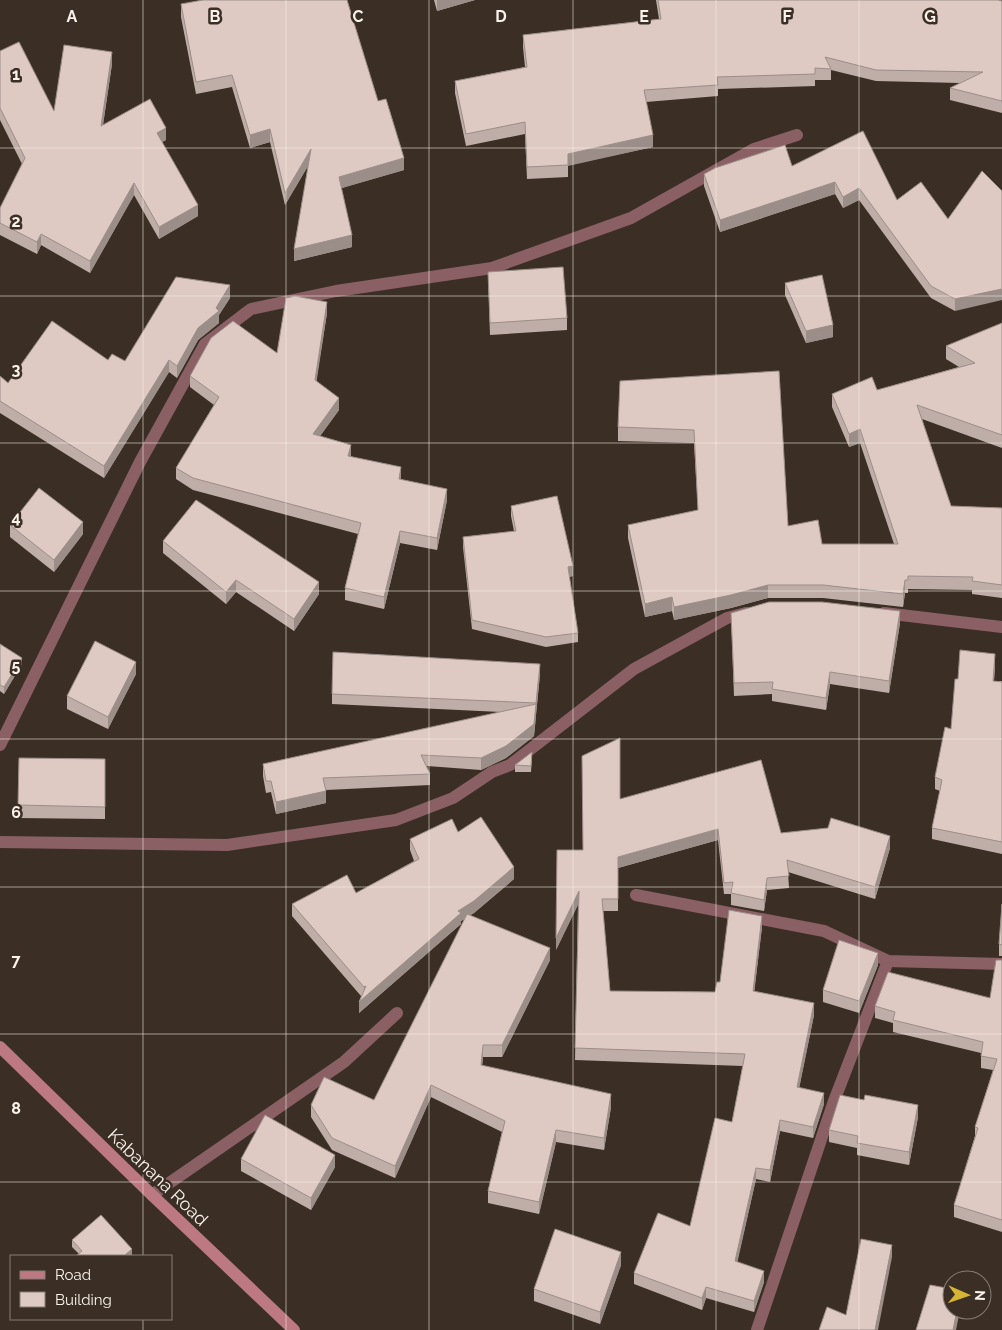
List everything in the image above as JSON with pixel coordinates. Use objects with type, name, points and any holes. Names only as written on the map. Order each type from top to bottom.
[{"type":"street","points":[[0,745],[140,462],[205,344],[251,309],[336,291],[492,268],[631,218],[754,149],[797,135]]},
{"type":"street","points":[[0,842],[227,845],[396,820],[453,798],[492,772],[510,765],[634,669],[727,618],[760,608]]},
{"type":"street","points":[[869,611],[1002,628]]},
{"type":"street","points":[[636,895],[824,931],[888,961],[1002,964]]},
{"type":"street","points":[[757,1330],[834,1101],[888,961]]},
{"type":"street","points":[[152,1195],[344,1062],[397,1013]]},
{"type":"street","name":"Kabanana Road","points":[[0,1047],[294,1330]]},
{"type":"building","points":[[203,0],[347,0],[378,101],[386,99],[404,158],[339,177],[352,235],[294,249],[311,149],[285,193],[270,129],[250,135],[232,75],[196,82],[181,4]]},
{"type":"building","points":[[658,0],[1002,1],[1002,101],[950,88],[983,72],[876,70],[825,57],[831,69],[815,68],[815,74],[717,77],[718,85],[644,90],[653,135],[568,154],[568,165],[527,167],[525,122],[466,134],[455,81],[527,67],[523,35],[661,19]]},
{"type":"building","points":[[19,42],[54,111],[64,45],[112,52],[101,126],[150,99],[166,128],[157,133],[198,205],[159,227],[134,183],[90,261],[41,234],[37,242],[0,223],[0,208],[25,158],[0,108],[0,51]]},
{"type":"building","points":[[863,131],[897,200],[921,182],[948,219],[982,171],[1002,191],[1002,289],[955,299],[931,286],[859,188],[843,197],[835,182],[720,220],[704,174],[715,168],[785,145],[792,166]]},
{"type":"building","points":[[563,267],[567,318],[490,323],[488,272]]},
{"type":"building","points":[[822,275],[833,325],[806,331],[785,283]]},
{"type":"building","points":[[176,277],[230,285],[216,308],[219,311],[198,328],[177,366],[169,360],[104,466],[0,401],[0,376],[8,383],[52,321],[108,360],[112,354],[125,361]]},
{"type":"building","points":[[295,296],[327,302],[315,380],[339,398],[313,434],[351,445],[348,456],[401,467],[399,479],[447,489],[437,538],[400,531],[384,597],[345,588],[361,523],[193,478],[176,468],[219,397],[190,376],[211,338],[233,321],[277,353],[286,298]]},
{"type":"building","points":[[1002,323],[1002,435],[917,405],[951,506],[1002,508],[1002,585],[972,581],[973,577],[908,576],[908,580],[905,580],[903,594],[823,585],[768,585],[674,607],[672,597],[645,604],[628,525],[698,510],[694,430],[618,427],[620,381],[779,371],[788,526],[818,520],[822,544],[898,544],[860,429],[849,434],[832,394],[872,377],[877,390],[975,363],[946,346]]},
{"type":"building","points":[[39,488],[83,522],[54,560],[10,525]]},
{"type":"building","points":[[557,496],[573,566],[568,567],[578,633],[546,637],[472,620],[463,537],[516,531],[511,506]]},
{"type":"building","points":[[196,500],[319,582],[294,619],[236,580],[226,592],[163,541]]},
{"type":"building","points":[[769,602],[822,602],[900,611],[889,681],[830,672],[826,698],[772,689],[773,682],[734,683],[731,613]]},
{"type":"building","points":[[95,641],[136,662],[108,717],[67,696]]},
{"type":"building","points":[[0,644],[22,658],[4,687],[0,685]]},
{"type":"building","points":[[960,650],[995,654],[993,681],[1002,682],[1002,842],[932,828],[942,780],[935,777],[945,727],[951,729],[955,679],[958,679]]},
{"type":"building","points":[[333,652],[540,664],[536,703],[332,694]]},
{"type":"building","points":[[536,704],[534,724],[506,746],[481,758],[421,755],[430,774],[323,778],[326,791],[276,802],[271,781],[266,781],[263,764]]},
{"type":"building","points":[[620,738],[620,799],[761,760],[781,833],[828,828],[831,818],[890,836],[875,887],[787,860],[789,876],[767,878],[764,900],[731,893],[733,882],[724,883],[718,829],[618,857],[618,899],[602,899],[610,991],[715,992],[717,982],[720,982],[729,910],[762,916],[753,991],[814,1003],[797,1087],[824,1093],[813,1127],[780,1120],[770,1170],[756,1168],[735,1261],[764,1271],[754,1301],[706,1287],[702,1298],[634,1273],[658,1213],[690,1226],[715,1118],[732,1122],[745,1054],[575,1048],[579,891],[556,938],[557,850],[583,850],[582,756]]},
{"type":"building","points":[[532,752],[531,766],[515,765]]},
{"type":"building","points":[[19,758],[105,759],[105,807],[18,805]]},
{"type":"building","points":[[481,817],[514,867],[474,901],[458,911],[461,913],[359,1002],[366,986],[364,987],[292,904],[347,875],[356,893],[419,859],[410,839],[452,819],[458,832]]},
{"type":"building","points":[[1002,904],[1002,945],[999,944]]},
{"type":"building","points":[[467,914],[550,948],[502,1045],[483,1045],[481,1065],[611,1094],[604,1138],[556,1130],[539,1202],[488,1191],[505,1121],[431,1085],[395,1166],[332,1138],[311,1105],[324,1077],[374,1100]]},
{"type":"building","points":[[839,940],[878,953],[859,1001],[823,990]]},
{"type":"building","points":[[996,960],[1002,960],[1002,1220],[954,1205],[978,1128],[975,1127],[997,1059],[981,1056],[983,1042],[893,1020],[895,1012],[875,1006],[888,972],[990,998]]},
{"type":"building","points":[[840,1095],[864,1100],[865,1095],[918,1105],[909,1152],[857,1143],[858,1136],[829,1130]]},
{"type":"building","points":[[265,1115],[335,1155],[311,1198],[241,1159]]},
{"type":"building","points":[[101,1215],[132,1249],[125,1255],[77,1255],[82,1251],[72,1240]]},
{"type":"building","points":[[555,1229],[621,1252],[600,1312],[534,1289]]},
{"type":"building","points":[[861,1239],[892,1245],[875,1330],[819,1330],[827,1307],[846,1315]]},
{"type":"building","points":[[930,1285],[942,1287],[942,1320],[955,1320],[953,1330],[916,1330]]}]
